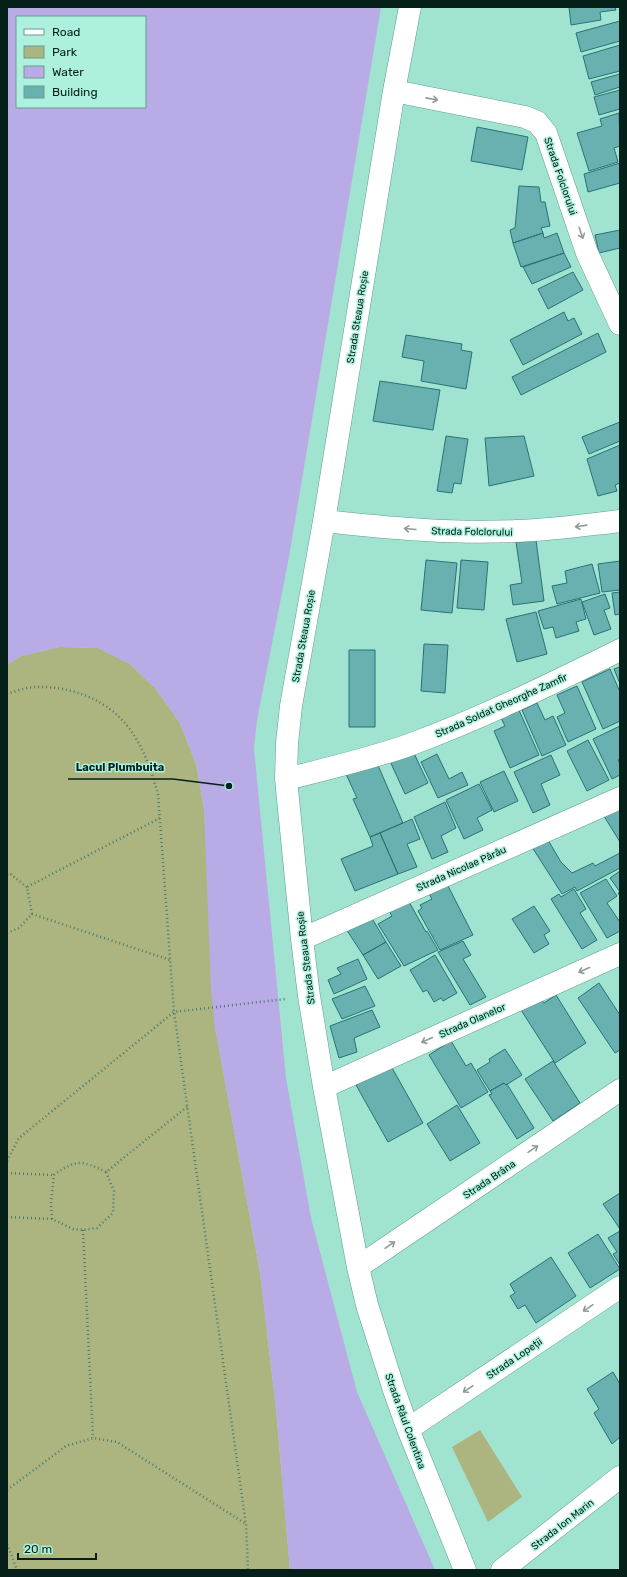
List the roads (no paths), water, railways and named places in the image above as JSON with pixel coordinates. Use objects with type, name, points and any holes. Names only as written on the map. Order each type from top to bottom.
[{"type":"street","name":"Strada Steaua Roșie","points":[[358,1267],[324,1087],[309,996],[286,778],[287,743],[291,706],[324,521],[394,91],[410,7]]},
{"type":"street","name":"Strada Folclorului","points":[[394,91],[525,116],[537,122],[546,133],[587,253],[620,324]]},
{"type":"street","name":"Strada Folclorului","points":[[324,521],[417,530],[469,532],[570,528],[620,521]]},
{"type":"street","name":"Strada Soldat Gheorghe Zamfir","points":[[286,778],[334,767],[408,745],[471,721],[620,650]]},
{"type":"street","name":"Strada Nicolae Pârâu","points":[[302,939],[620,798]]},
{"type":"street","name":"Strada Olanelor","points":[[324,1087],[620,954]]},
{"type":"street","name":"Strada Brâna","points":[[358,1267],[620,1090]]},
{"type":"street","name":"Strada Râul Colentina","points":[[358,1267],[367,1305],[394,1390],[408,1429],[465,1570]]},
{"type":"street","name":"Strada Lopeții","points":[[408,1429],[620,1287]]},
{"type":"street","name":"Strada Ion Marin","points":[[502,1570],[620,1477]]},
{"type":"water","points":[[7,7],[381,7],[289,557],[257,720],[254,749],[286,1078],[311,1218],[357,1392],[435,1570],[290,1570],[276,1409],[260,1272],[215,1027],[211,990],[204,808],[196,764],[180,723],[156,689],[130,664],[98,648],[60,647],[21,656],[7,665]]},
{"type":"place","name":"Lacul Plumbuita","points":[[229,786]]}]
